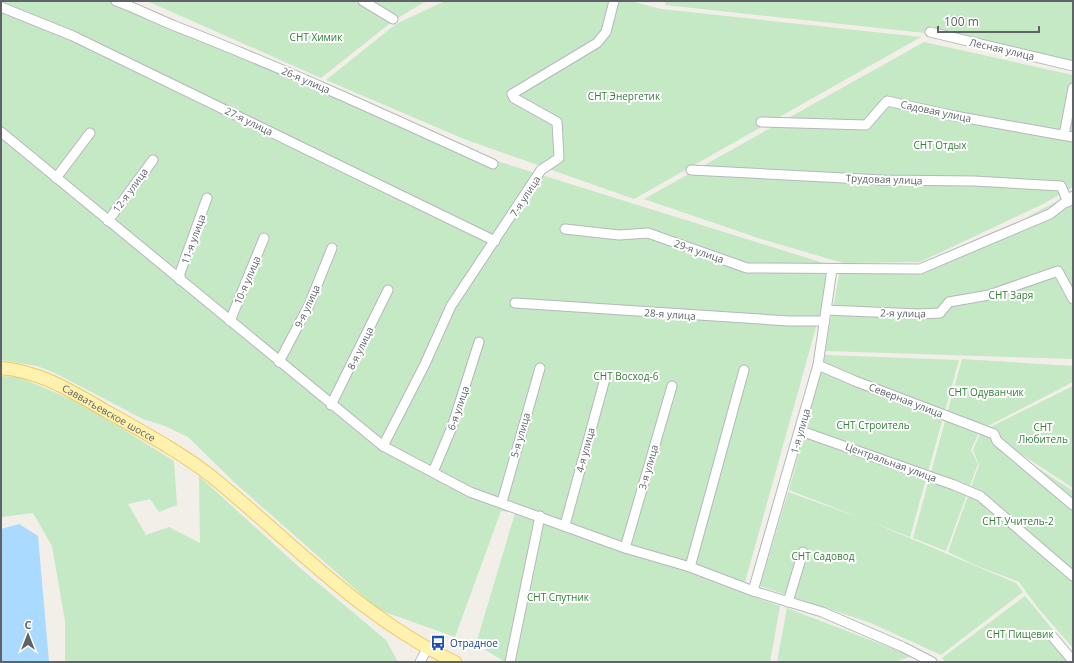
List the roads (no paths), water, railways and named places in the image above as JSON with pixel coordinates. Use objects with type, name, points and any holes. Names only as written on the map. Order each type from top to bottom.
[{"type":"main road","name":"Савватьевское шоссе","points":[[1,368],[31,373],[56,383],[148,435],[209,475],[319,570],[382,619],[427,649],[455,662]]},
{"type":"street","name":"26-я улица","points":[[116,1],[141,10],[173,25],[331,90],[493,164]]},
{"type":"street","points":[[362,1],[393,19]]},
{"type":"street","name":"7-я улица","points":[[383,446],[425,364],[451,306],[541,170],[559,158],[557,122],[514,98],[512,94],[597,43],[606,32],[614,1]]},
{"type":"street","name":"27-я улица","points":[[1,7],[73,36],[495,241]]},
{"type":"street","name":"Лесная улица","points":[[930,32],[1073,66]]},
{"type":"street","points":[[1068,136],[1073,88]]},
{"type":"street","name":"Садовая улица","points":[[761,122],[866,125],[887,101],[955,116],[1068,136]]},
{"type":"street","points":[[1,132],[331,405],[383,446],[470,492],[502,502],[625,548],[690,567],[754,591],[822,612],[903,647],[932,662]]},
{"type":"street","points":[[56,178],[90,133]]},
{"type":"street","name":"12-я улица","points":[[108,221],[153,160]]},
{"type":"street","name":"Трудовая улица","points":[[691,170],[882,180],[974,181],[1061,186],[1070,199]]},
{"type":"street","name":"11-я улица","points":[[180,280],[180,273],[192,245],[207,198]]},
{"type":"street","name":"29-я улица","points":[[565,229],[619,235],[648,233],[747,268],[920,269],[1050,214],[1070,199]]},
{"type":"street","name":"10-я улица","points":[[230,321],[264,238]]},
{"type":"street","name":"9-я улица","points":[[279,362],[309,305],[332,248]]},
{"type":"street","name":"1-я улица","points":[[754,591],[818,365],[834,269]]},
{"type":"street","name":"2-я улица","points":[[826,310],[920,314],[940,313],[949,302],[989,295],[1058,271],[1073,299]]},
{"type":"street","name":"8-я улица","points":[[331,405],[388,290]]},
{"type":"street","name":"28-я улица","points":[[515,303],[789,321],[825,321]]},
{"type":"street","name":"6-я улица","points":[[433,472],[452,427],[479,342]]},
{"type":"street","name":"Северная улица","points":[[818,365],[854,381],[994,434],[997,441],[1073,505]]},
{"type":"street","name":"5-я улица","points":[[502,502],[540,368]]},
{"type":"street","points":[[690,567],[744,370]]},
{"type":"street","name":"4-я улица","points":[[565,525],[606,375]]},
{"type":"street","name":"3-я улица","points":[[625,548],[672,386]]},
{"type":"street","name":"Центральная улица","points":[[800,431],[954,485],[980,496],[1073,576]]},
{"type":"street","points":[[510,662],[540,516]]},
{"type":"street","points":[[788,602],[803,552]]},
{"type":"street","points":[[1052,636],[1073,661]]},
{"type":"street","points":[[420,662],[427,649]]},
{"type":"water","points":[[19,524],[38,536],[49,662],[1,662],[1,529]]},
{"type":"place","name":"Отрадное","points":[[438,643]]},
{"type":"park label","name":"СНТ Химик","points":[[316,37]]},
{"type":"park label","name":"СНТ Энергетик","points":[[624,96]]},
{"type":"park label","name":"СНТ Отдых","points":[[940,145]]},
{"type":"park label","name":"СНТ Заря","points":[[1011,295]]},
{"type":"park label","name":"СНТ Восход-6","points":[[626,376]]},
{"type":"park label","name":"СНТ Одуванчик","points":[[986,392]]},
{"type":"park label","name":"СНТ Строитель","points":[[873,425]]},
{"type":"park label","name":"СНТ Любитель","points":[[1043,432]]},
{"type":"park label","name":"СНТ Учитель-2","points":[[1018,521]]},
{"type":"park label","name":"СНТ Садовод","points":[[823,556]]},
{"type":"park label","name":"СНТ Спутник","points":[[558,597]]},
{"type":"park label","name":"СНТ Пищевик","points":[[1020,634]]}]
